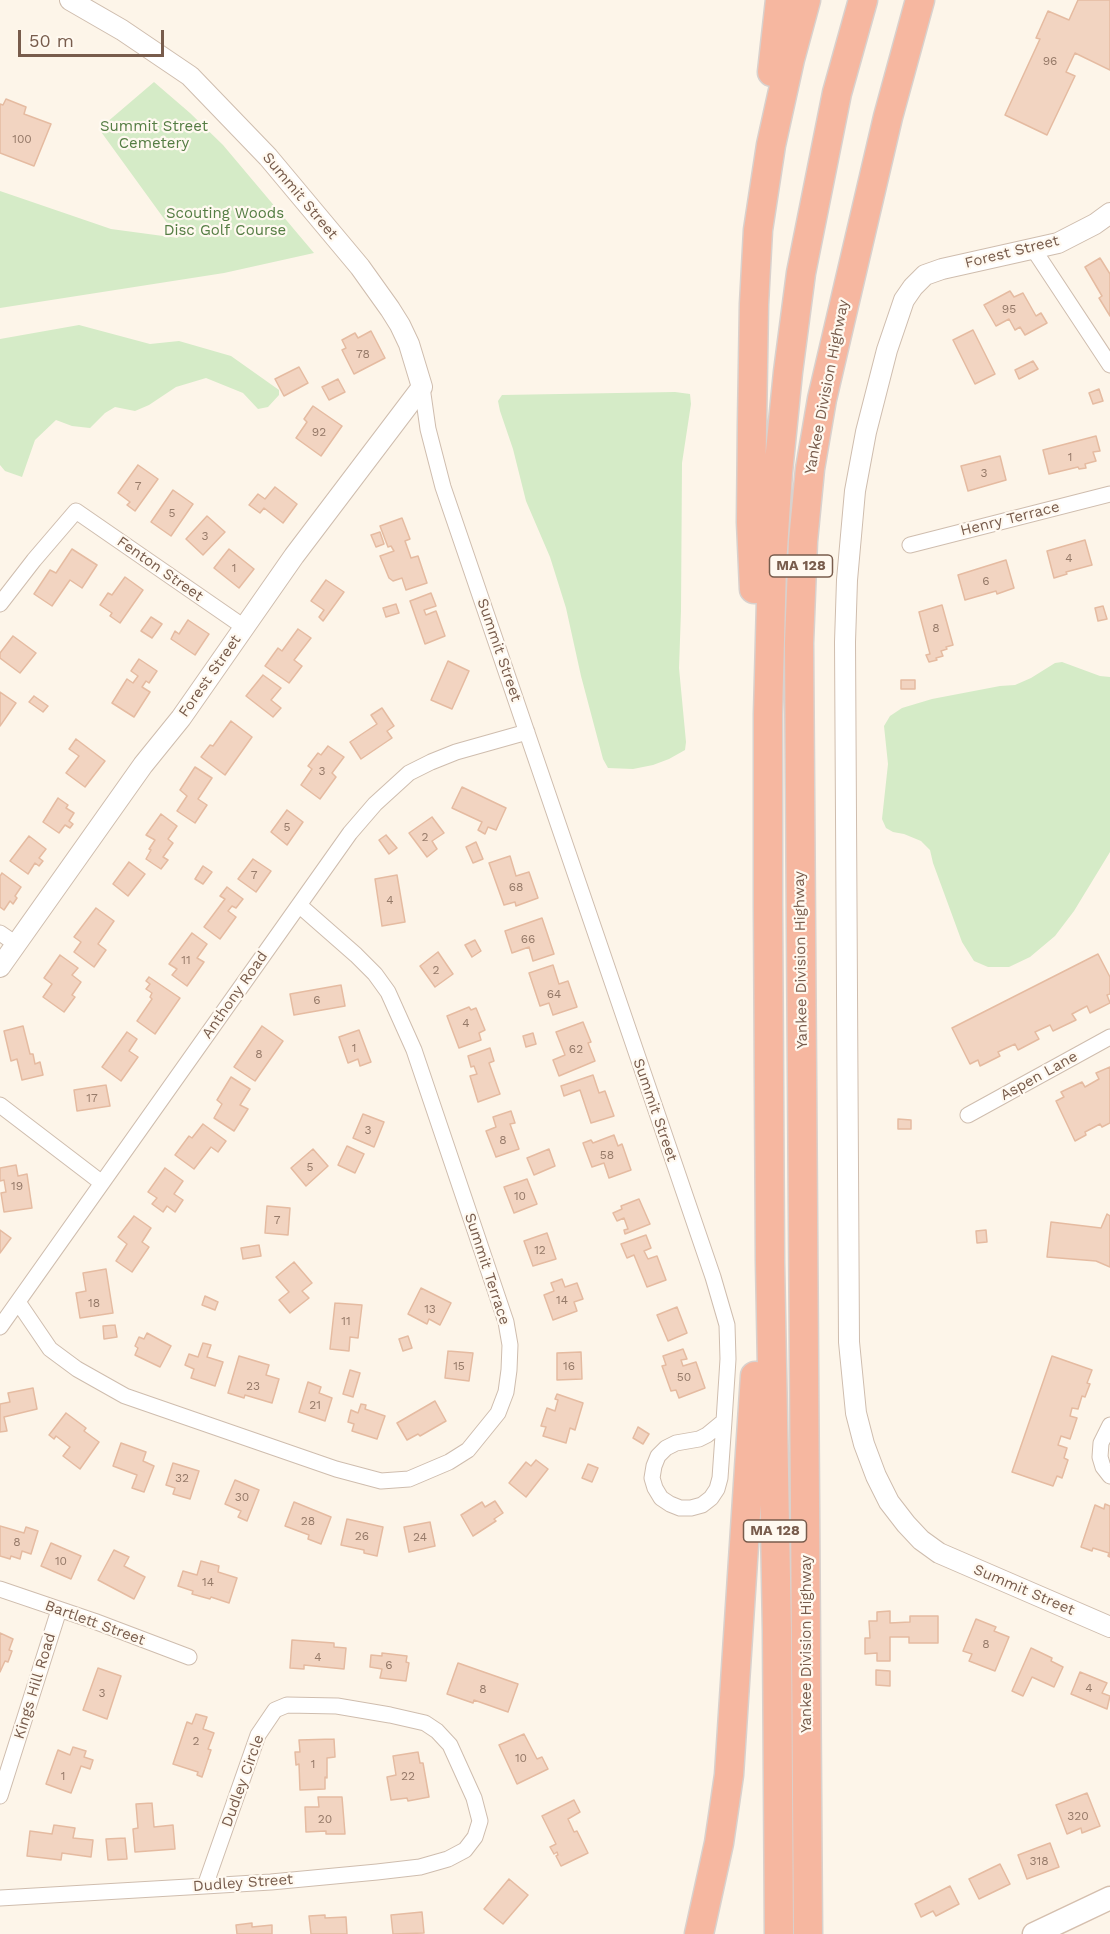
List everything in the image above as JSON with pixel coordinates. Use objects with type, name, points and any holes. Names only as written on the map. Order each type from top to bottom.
[{"type":"highway","points":[[770,155],[771,82],[780,0]]},
{"type":"highway","points":[[768,817],[751,522],[754,304],[758,230],[770,155],[790,59],[806,0]]},
{"type":"highway","name":"Yankee Division Highway","points":[[779,1934],[768,817],[772,564],[778,472],[801,273],[837,93],[863,0]]},
{"type":"highway","name":"Yankee Division Highway","points":[[808,1934],[799,643],[802,541],[810,469],[822,399],[888,117],[920,0]]},
{"type":"highway","points":[[699,1934],[719,1843],[729,1775],[770,1128]]},
{"type":"main road","points":[[1034,1934],[1110,1898]]},
{"type":"street","name":"Summit Street","points":[[70,0],[122,30],[190,76],[262,150],[360,267],[390,309],[410,344],[422,387],[428,429],[443,487],[724,1311],[727,1325],[728,1359],[724,1421],[720,1478],[717,1489],[702,1505],[691,1508],[680,1508],[661,1498],[652,1478],[658,1456],[666,1448],[676,1443],[699,1439],[707,1435],[724,1421]]},
{"type":"street","name":"Forest Street","points":[[939,1553],[921,1540],[906,1524],[889,1502],[876,1476],[856,1413],[849,1342],[845,642],[847,580],[855,491],[866,432],[887,350],[899,312],[913,287],[925,275],[942,269],[1034,250],[1067,239],[1110,213]]},
{"type":"street","points":[[1034,250],[1110,365]]},
{"type":"street","name":"Forest Street","points":[[0,967],[8,938],[181,718],[294,556],[422,387]]},
{"type":"street","name":"Henry Terrace","points":[[910,545],[1110,494]]},
{"type":"street","name":"Fenton Street","points":[[0,604],[34,560],[76,512],[244,627]]},
{"type":"street","name":"Anthony Road","points":[[0,1327],[350,833],[393,786],[409,773],[456,752],[527,732]]},
{"type":"street","name":"Summit Terrace","points":[[18,1302],[50,1349],[77,1369],[125,1396],[336,1469],[381,1481],[409,1479],[449,1462],[468,1450],[498,1413],[506,1392],[510,1370],[510,1345],[506,1322],[414,1050],[392,999],[375,974],[299,905]]},
{"type":"street","name":"Aspen Lane","points":[[968,1115],[1110,1037]]},
{"type":"street","points":[[0,1105],[102,1183]]},
{"type":"street","points":[[1110,1425],[1101,1443],[1100,1457],[1103,1467],[1110,1476]]},
{"type":"street","name":"Summit Street","points":[[939,1553],[1110,1627]]},
{"type":"street","name":"Bartlett Street","points":[[0,1589],[189,1657]]},
{"type":"street","name":"Kings Hill Road","points":[[0,1796],[59,1610]]},
{"type":"street","name":"Dudley Circle","points":[[205,1886],[258,1735],[275,1710],[287,1705],[337,1706],[390,1714],[425,1723],[437,1731],[450,1745],[474,1798],[480,1821],[476,1837]]},
{"type":"street","name":"Dudley Street","points":[[0,1899],[205,1886],[420,1867],[448,1859],[465,1850],[476,1837]]},
{"type":"green space","name":"Scouting Woods Disc Golf Course","points":[[154,82],[223,145],[314,253],[224,273],[0,308],[0,191],[111,229],[178,238],[99,129]]},
{"type":"green space","points":[[79,325],[150,344],[179,341],[231,356],[279,390],[279,395],[268,407],[258,409],[243,393],[206,378],[176,387],[149,405],[135,411],[115,407],[105,413],[90,428],[72,426],[56,420],[35,440],[22,477],[5,471],[0,465],[0,339]]},
{"type":"green space","points":[[675,392],[690,394],[691,404],[682,463],[679,668],[685,750],[653,765],[633,769],[608,768],[603,759],[581,676],[566,608],[550,557],[526,501],[498,401],[502,395]]},
{"type":"green space","points":[[1062,662],[1100,676],[1110,677],[1110,852],[1074,911],[1055,936],[1030,957],[1009,967],[988,967],[974,961],[962,942],[930,850],[921,841],[886,828],[882,819],[888,764],[884,726],[890,716],[902,708],[932,699],[1015,685],[1055,663]]},
{"type":"building","points":[[1078,0],[1110,0],[1110,70],[1075,53],[1066,72],[1075,76],[1047,135],[1005,115],[1040,39],[1036,38],[1048,11],[1069,20]]},
{"type":"building","points":[[6,99],[26,107],[24,114],[51,124],[34,166],[0,153],[0,104],[3,105]]},
{"type":"building","points":[[1100,258],[1110,274],[1110,316],[1099,298],[1102,296],[1085,267]]},
{"type":"building","points":[[1010,291],[1014,297],[1023,293],[1036,316],[1041,313],[1047,323],[1025,335],[1020,327],[1015,330],[1009,319],[996,326],[984,305]]},
{"type":"building","points":[[973,330],[995,374],[975,384],[953,340]]},
{"type":"building","points":[[371,331],[385,358],[354,374],[342,350],[346,348],[342,340],[355,333],[358,338]]},
{"type":"building","points":[[1033,361],[1038,369],[1019,379],[1015,370]]},
{"type":"building","points":[[299,367],[308,383],[284,396],[275,379]]},
{"type":"building","points":[[338,379],[345,392],[329,400],[322,387]]},
{"type":"building","points":[[1099,389],[1103,401],[1093,404],[1089,393]]},
{"type":"building","points":[[313,406],[342,426],[321,456],[296,438],[307,422],[304,419]]},
{"type":"building","points":[[1096,436],[1100,451],[1093,452],[1096,461],[1085,464],[1086,468],[1079,469],[1078,467],[1049,474],[1043,450]]},
{"type":"building","points":[[1000,456],[1006,480],[968,491],[961,466]]},
{"type":"building","points":[[138,465],[158,479],[135,511],[127,505],[130,502],[118,493]]},
{"type":"building","points":[[275,487],[297,504],[283,523],[264,508],[260,513],[249,505],[258,494],[265,499]]},
{"type":"building","points":[[173,490],[193,504],[171,536],[151,522]]},
{"type":"building","points":[[207,516],[225,532],[203,555],[186,539]]},
{"type":"building","points":[[402,518],[410,539],[405,541],[411,558],[418,556],[427,583],[406,590],[402,578],[393,581],[389,578],[380,556],[394,551],[391,546],[388,547],[380,526]]},
{"type":"building","points":[[380,532],[384,544],[376,547],[371,535]]},
{"type":"building","points":[[1085,540],[1092,565],[1054,578],[1047,551]]},
{"type":"building","points":[[72,549],[97,565],[82,588],[70,580],[52,606],[34,594],[50,570],[56,573]]},
{"type":"building","points":[[229,549],[254,569],[239,588],[214,568]]},
{"type":"building","points":[[1006,560],[1014,588],[965,600],[958,575]]},
{"type":"building","points":[[125,577],[143,590],[120,623],[110,616],[112,613],[100,605],[108,593],[112,595]]},
{"type":"building","points":[[326,580],[344,592],[323,621],[319,617],[324,610],[311,601]]},
{"type":"building","points":[[431,593],[436,606],[424,610],[426,615],[436,611],[445,636],[425,644],[410,601]]},
{"type":"building","points":[[396,604],[399,613],[386,617],[383,608]]},
{"type":"building","points":[[942,605],[953,645],[941,651],[943,656],[929,662],[926,655],[930,654],[919,612]]},
{"type":"building","points":[[1103,606],[1107,619],[1098,621],[1095,608]]},
{"type":"building","points":[[151,617],[162,624],[152,638],[141,631]]},
{"type":"building","points":[[188,620],[209,634],[195,655],[171,639],[175,631],[179,634]]},
{"type":"building","points":[[298,629],[311,638],[294,660],[302,666],[289,683],[265,666],[278,648],[282,651]]},
{"type":"building","points":[[13,636],[36,653],[20,673],[0,658],[0,653]]},
{"type":"building","points":[[139,659],[157,671],[149,683],[146,681],[142,687],[150,692],[134,717],[112,703],[127,679],[133,683],[138,676],[131,671]]},
{"type":"building","points":[[448,661],[469,671],[452,709],[431,700]]},
{"type":"building","points":[[263,675],[281,688],[271,700],[281,708],[273,717],[246,696]]},
{"type":"building","points":[[901,680],[915,680],[915,689],[901,689]]},
{"type":"building","points":[[0,692],[16,703],[0,726]]},
{"type":"building","points":[[34,696],[48,706],[43,712],[29,702]]},
{"type":"building","points":[[382,708],[394,726],[387,731],[392,738],[361,759],[350,742],[377,724],[371,715]]},
{"type":"building","points":[[231,721],[252,737],[225,775],[201,757],[210,745],[213,746]]},
{"type":"building","points":[[76,739],[105,761],[85,787],[66,773],[79,756],[69,749]]},
{"type":"building","points":[[328,746],[344,757],[332,773],[336,777],[320,799],[301,785],[312,769],[308,766],[318,753],[321,755]]},
{"type":"building","points":[[195,767],[212,778],[198,799],[207,805],[195,823],[177,811],[187,796],[180,790]]},
{"type":"building","points":[[462,787],[506,808],[496,830],[488,827],[485,834],[478,830],[482,822],[452,808]]},
{"type":"building","points":[[58,798],[68,805],[66,808],[74,813],[69,821],[73,824],[70,828],[65,825],[59,833],[43,822]]},
{"type":"building","points":[[287,810],[303,822],[287,845],[271,832]]},
{"type":"building","points":[[161,814],[177,826],[168,839],[173,843],[163,857],[168,860],[161,869],[146,859],[155,840],[146,835]]},
{"type":"building","points":[[432,817],[444,833],[432,841],[437,849],[427,857],[409,833]]},
{"type":"building","points":[[386,835],[397,848],[389,854],[379,840]]},
{"type":"building","points":[[29,836],[46,849],[39,858],[43,861],[39,866],[35,863],[28,874],[10,861]]},
{"type":"building","points":[[476,842],[483,859],[473,863],[466,847]]},
{"type":"building","points":[[510,856],[516,876],[529,872],[538,898],[516,906],[515,902],[504,905],[489,863]]},
{"type":"building","points":[[253,859],[271,871],[256,892],[238,879]]},
{"type":"building","points":[[129,862],[145,874],[128,896],[113,884]]},
{"type":"building","points":[[203,866],[212,872],[203,884],[195,879]]},
{"type":"building","points":[[2,873],[21,887],[13,904],[10,901],[4,910],[0,907],[0,876]]},
{"type":"building","points":[[397,875],[405,922],[382,926],[375,879]]},
{"type":"building","points":[[227,887],[243,899],[236,908],[232,906],[228,911],[236,917],[220,939],[204,927],[225,899],[220,896]]},
{"type":"building","points":[[96,908],[114,921],[98,944],[106,950],[94,967],[74,952],[81,942],[74,937]]},
{"type":"building","points":[[542,918],[554,954],[533,961],[529,947],[512,953],[505,931]]},
{"type":"building","points":[[192,933],[207,944],[197,958],[204,962],[187,986],[172,975],[177,969],[169,964]]},
{"type":"building","points":[[475,940],[481,951],[472,957],[465,945]]},
{"type":"building","points":[[438,952],[453,974],[435,987],[420,966]]},
{"type":"building","points":[[1098,954],[1110,977],[1110,994],[1107,995],[1110,1003],[1090,1013],[1087,1006],[1072,1014],[1076,1020],[1053,1031],[1050,1025],[1035,1032],[1039,1039],[1018,1050],[1015,1044],[998,1052],[1000,1056],[980,1066],[978,1060],[970,1064],[952,1028]]},
{"type":"building","points":[[60,955],[78,968],[72,975],[81,982],[72,995],[75,997],[64,1012],[43,997],[52,984],[44,978]]},
{"type":"building","points":[[553,965],[559,984],[568,981],[577,1007],[553,1015],[549,1003],[540,1006],[529,973]]},
{"type":"building","points":[[149,977],[180,998],[155,1034],[137,1021],[152,999],[150,997],[152,993],[146,989],[150,984],[146,981]]},
{"type":"building","points":[[341,985],[345,1006],[294,1015],[290,994]]},
{"type":"building","points":[[469,1007],[471,1010],[476,1008],[485,1030],[479,1033],[481,1040],[459,1048],[447,1016]]},
{"type":"building","points":[[583,1022],[595,1061],[559,1076],[553,1060],[565,1055],[556,1032]]},
{"type":"building","points":[[23,1026],[30,1054],[33,1054],[35,1064],[40,1062],[43,1075],[22,1080],[17,1059],[11,1061],[4,1031]]},
{"type":"building","points":[[262,1026],[283,1041],[255,1081],[234,1067]]},
{"type":"building","points":[[359,1030],[371,1062],[360,1066],[358,1059],[348,1063],[339,1037]]},
{"type":"building","points":[[127,1032],[137,1039],[129,1051],[138,1057],[121,1081],[102,1067]]},
{"type":"building","points":[[533,1033],[536,1044],[526,1047],[523,1036]]},
{"type":"building","points":[[490,1048],[494,1061],[489,1063],[500,1094],[478,1102],[470,1076],[477,1074],[474,1066],[471,1067],[468,1056]]},
{"type":"building","points":[[1110,1067],[1110,1123],[1102,1127],[1100,1124],[1085,1132],[1086,1135],[1075,1141],[1056,1101],[1064,1097],[1061,1092],[1082,1082],[1085,1087],[1099,1079],[1096,1073]]},
{"type":"building","points":[[593,1075],[599,1093],[605,1091],[614,1116],[591,1123],[580,1090],[564,1096],[561,1086]]},
{"type":"building","points":[[231,1077],[250,1089],[240,1105],[248,1109],[234,1131],[214,1118],[222,1104],[217,1100]]},
{"type":"building","points":[[106,1085],[110,1106],[77,1111],[74,1090]]},
{"type":"building","points":[[511,1111],[515,1123],[510,1124],[519,1149],[496,1157],[486,1131],[496,1127],[493,1117]]},
{"type":"building","points":[[363,1114],[384,1122],[374,1147],[353,1138]]},
{"type":"building","points":[[898,1119],[911,1120],[911,1129],[898,1129]]},
{"type":"building","points":[[203,1124],[226,1141],[218,1152],[211,1147],[194,1169],[175,1155],[189,1136],[192,1138]]},
{"type":"building","points":[[614,1135],[618,1146],[622,1144],[631,1170],[609,1178],[604,1163],[592,1167],[583,1143],[591,1140],[593,1143]]},
{"type":"building","points":[[347,1146],[364,1154],[355,1173],[338,1165]]},
{"type":"building","points":[[313,1149],[328,1166],[306,1186],[291,1168]]},
{"type":"building","points":[[549,1149],[555,1166],[534,1175],[527,1158]]},
{"type":"building","points":[[16,1165],[18,1176],[27,1174],[32,1208],[4,1212],[1,1193],[6,1192],[4,1180],[0,1181],[0,1168]]},
{"type":"building","points":[[165,1168],[183,1181],[174,1194],[183,1200],[175,1212],[167,1206],[163,1212],[152,1204],[157,1198],[148,1192]]},
{"type":"building","points":[[527,1179],[537,1204],[514,1213],[504,1187]]},
{"type":"building","points":[[639,1199],[650,1224],[625,1234],[624,1230],[628,1229],[624,1218],[617,1221],[613,1213],[622,1209],[621,1206]]},
{"type":"building","points":[[267,1206],[290,1208],[288,1235],[265,1233]]},
{"type":"building","points":[[1107,1214],[1110,1216],[1110,1267],[1096,1261],[1047,1257],[1051,1222],[1101,1228]]},
{"type":"building","points":[[134,1216],[151,1228],[142,1242],[149,1247],[132,1272],[116,1261],[127,1244],[118,1237]]},
{"type":"building","points":[[0,1230],[11,1238],[0,1253]]},
{"type":"building","points":[[986,1230],[987,1242],[977,1243],[976,1231]]},
{"type":"building","points":[[547,1233],[556,1259],[533,1266],[524,1241]]},
{"type":"building","points":[[646,1235],[651,1248],[644,1251],[648,1259],[657,1256],[666,1280],[647,1287],[634,1255],[627,1258],[621,1244]]},
{"type":"building","points":[[259,1245],[261,1256],[243,1259],[241,1248]]},
{"type":"building","points":[[294,1262],[312,1283],[302,1291],[309,1298],[290,1313],[279,1300],[289,1292],[276,1277]]},
{"type":"building","points":[[106,1269],[113,1313],[80,1318],[76,1293],[86,1291],[83,1273]]},
{"type":"building","points":[[562,1279],[565,1287],[577,1283],[583,1299],[574,1302],[577,1311],[553,1320],[544,1295],[554,1291],[551,1283]]},
{"type":"building","points":[[421,1288],[451,1303],[440,1325],[429,1319],[427,1324],[408,1314]]},
{"type":"building","points":[[205,1296],[218,1302],[215,1310],[202,1305]]},
{"type":"building","points":[[335,1303],[362,1305],[358,1338],[350,1337],[349,1351],[330,1349]]},
{"type":"building","points":[[677,1307],[687,1333],[668,1341],[657,1315]]},
{"type":"building","points":[[115,1325],[117,1337],[104,1339],[103,1326]]},
{"type":"building","points":[[147,1333],[171,1346],[160,1367],[135,1355],[138,1348],[135,1346],[139,1337],[144,1339]]},
{"type":"building","points":[[408,1336],[412,1348],[403,1351],[399,1339]]},
{"type":"building","points":[[203,1343],[211,1345],[207,1357],[223,1362],[215,1386],[191,1378],[194,1369],[185,1365],[189,1354],[198,1357]]},
{"type":"building","points":[[683,1349],[687,1359],[681,1360],[683,1366],[696,1362],[705,1388],[679,1398],[676,1390],[671,1391],[662,1366],[666,1365],[663,1356]]},
{"type":"building","points":[[448,1351],[473,1353],[469,1381],[445,1378]]},
{"type":"building","points":[[581,1352],[582,1379],[557,1380],[557,1353]]},
{"type":"building","points":[[239,1356],[269,1365],[266,1375],[279,1379],[272,1403],[245,1395],[244,1398],[228,1393]]},
{"type":"building","points":[[1052,1356],[1092,1370],[1085,1397],[1082,1396],[1078,1409],[1072,1408],[1070,1416],[1077,1418],[1070,1439],[1061,1436],[1058,1445],[1067,1448],[1064,1458],[1068,1460],[1062,1478],[1057,1476],[1053,1486],[1012,1472]]},
{"type":"building","points":[[350,1370],[360,1373],[353,1397],[343,1394]]},
{"type":"building","points":[[308,1382],[321,1387],[319,1393],[332,1398],[325,1421],[299,1412]]},
{"type":"building","points":[[33,1388],[37,1409],[4,1417],[7,1431],[0,1432],[0,1404],[10,1402],[8,1393]]},
{"type":"building","points":[[557,1394],[583,1403],[575,1430],[570,1428],[566,1443],[543,1436],[546,1427],[541,1426],[547,1408],[555,1411]]},
{"type":"building","points":[[435,1401],[446,1421],[420,1436],[418,1434],[407,1440],[397,1423]]},
{"type":"building","points":[[361,1404],[366,1405],[365,1409],[385,1416],[377,1439],[352,1431],[354,1424],[348,1422],[351,1410],[358,1413]]},
{"type":"building","points":[[66,1413],[86,1428],[84,1431],[99,1442],[80,1469],[63,1456],[70,1447],[56,1436],[54,1439],[49,1435]]},
{"type":"building","points":[[638,1427],[649,1434],[643,1444],[633,1438]]},
{"type":"building","points":[[121,1443],[146,1452],[143,1461],[154,1466],[144,1492],[132,1488],[137,1475],[113,1466]]},
{"type":"building","points":[[536,1460],[548,1469],[526,1497],[509,1483],[526,1462],[531,1466]]},
{"type":"building","points":[[173,1463],[199,1471],[190,1499],[173,1494],[175,1488],[166,1485]]},
{"type":"building","points":[[588,1464],[598,1468],[592,1482],[582,1478]]},
{"type":"building","points":[[235,1480],[259,1490],[247,1521],[238,1517],[241,1511],[225,1504]]},
{"type":"building","points":[[495,1501],[503,1513],[494,1519],[496,1521],[473,1536],[461,1515],[482,1502],[485,1507]]},
{"type":"building","points":[[294,1502],[331,1517],[321,1544],[308,1539],[309,1535],[285,1526]]},
{"type":"building","points":[[1105,1504],[1110,1506],[1110,1557],[1109,1553],[1081,1547],[1095,1505],[1104,1509]]},
{"type":"building","points":[[347,1519],[383,1527],[377,1556],[364,1553],[364,1550],[341,1545]]},
{"type":"building","points":[[430,1522],[435,1546],[409,1552],[404,1527]]},
{"type":"building","points":[[0,1526],[24,1533],[26,1527],[38,1531],[31,1554],[22,1551],[20,1559],[0,1556]]},
{"type":"building","points":[[51,1543],[81,1556],[71,1579],[41,1566]]},
{"type":"building","points":[[114,1550],[129,1557],[124,1566],[145,1577],[134,1599],[98,1580]]},
{"type":"building","points":[[201,1561],[219,1566],[218,1572],[237,1578],[229,1603],[192,1594],[193,1591],[178,1586],[183,1571],[197,1575]]},
{"type":"building","points":[[890,1611],[890,1623],[910,1622],[910,1616],[938,1616],[938,1643],[909,1643],[909,1637],[890,1637],[890,1661],[877,1661],[877,1653],[865,1654],[865,1638],[870,1638],[869,1621],[877,1621],[877,1612]]},
{"type":"building","points":[[976,1619],[996,1627],[994,1631],[1009,1637],[995,1671],[969,1661],[972,1654],[963,1651]]},
{"type":"building","points":[[0,1633],[13,1639],[8,1662],[5,1661],[0,1672]]},
{"type":"building","points":[[292,1640],[334,1643],[334,1647],[346,1648],[344,1669],[304,1665],[304,1669],[290,1668]]},
{"type":"building","points":[[1031,1648],[1052,1658],[1051,1661],[1063,1667],[1054,1687],[1032,1677],[1023,1696],[1012,1691]]},
{"type":"building","points":[[382,1653],[407,1656],[406,1662],[409,1663],[406,1681],[380,1678],[382,1669],[370,1667],[371,1655],[382,1656]]},
{"type":"building","points":[[458,1663],[518,1684],[508,1712],[474,1700],[473,1703],[447,1694]]},
{"type":"building","points":[[98,1668],[121,1676],[107,1719],[83,1710]]},
{"type":"building","points":[[876,1670],[890,1671],[890,1686],[876,1685]]},
{"type":"building","points":[[1080,1672],[1107,1683],[1102,1693],[1110,1696],[1107,1709],[1071,1694]]},
{"type":"building","points":[[196,1714],[207,1717],[203,1729],[214,1733],[202,1777],[197,1775],[198,1772],[173,1764],[187,1722],[192,1724]]},
{"type":"building","points":[[524,1734],[537,1759],[542,1757],[548,1769],[517,1784],[499,1745]]},
{"type":"building","points":[[334,1739],[335,1757],[327,1758],[325,1789],[300,1790],[299,1764],[296,1765],[295,1752],[300,1752],[299,1740]]},
{"type":"building","points":[[73,1747],[86,1751],[84,1757],[93,1760],[90,1769],[81,1766],[71,1793],[46,1784],[58,1750],[70,1755]]},
{"type":"building","points":[[418,1752],[420,1763],[423,1763],[429,1797],[408,1801],[407,1798],[391,1800],[387,1777],[396,1775],[393,1756]]},
{"type":"building","points":[[1087,1793],[1100,1826],[1082,1833],[1081,1828],[1067,1834],[1056,1805]]},
{"type":"building","points":[[318,1797],[342,1797],[345,1834],[326,1834],[326,1831],[306,1832],[305,1807],[319,1807]]},
{"type":"building","points":[[574,1800],[580,1812],[568,1819],[588,1853],[561,1866],[556,1856],[557,1852],[554,1854],[550,1847],[556,1844],[542,1816]]},
{"type":"building","points":[[152,1803],[154,1827],[173,1825],[175,1849],[135,1852],[133,1829],[138,1828],[136,1804]]},
{"type":"building","points":[[54,1825],[75,1828],[73,1838],[93,1840],[91,1857],[62,1853],[61,1860],[27,1856],[30,1831],[52,1834]]},
{"type":"building","points":[[125,1838],[127,1859],[108,1860],[106,1839]]},
{"type":"building","points":[[1050,1843],[1059,1867],[1027,1879],[1018,1855]]},
{"type":"building","points":[[1000,1864],[1010,1884],[979,1899],[969,1879]]},
{"type":"building","points":[[509,1879],[528,1895],[503,1924],[484,1909]]},
{"type":"building","points":[[950,1886],[959,1904],[936,1916],[933,1911],[921,1917],[915,1904]]},
{"type":"building","points":[[422,1912],[424,1933],[393,1934],[391,1915]]},
{"type":"building","points":[[325,1915],[325,1918],[346,1917],[347,1934],[311,1934],[309,1916]]},
{"type":"building","points":[[252,1923],[252,1927],[272,1925],[272,1934],[237,1934],[236,1925]]},
{"type":"park label","name":"Summit Street Cemetery","points":[[154,136]]}]
